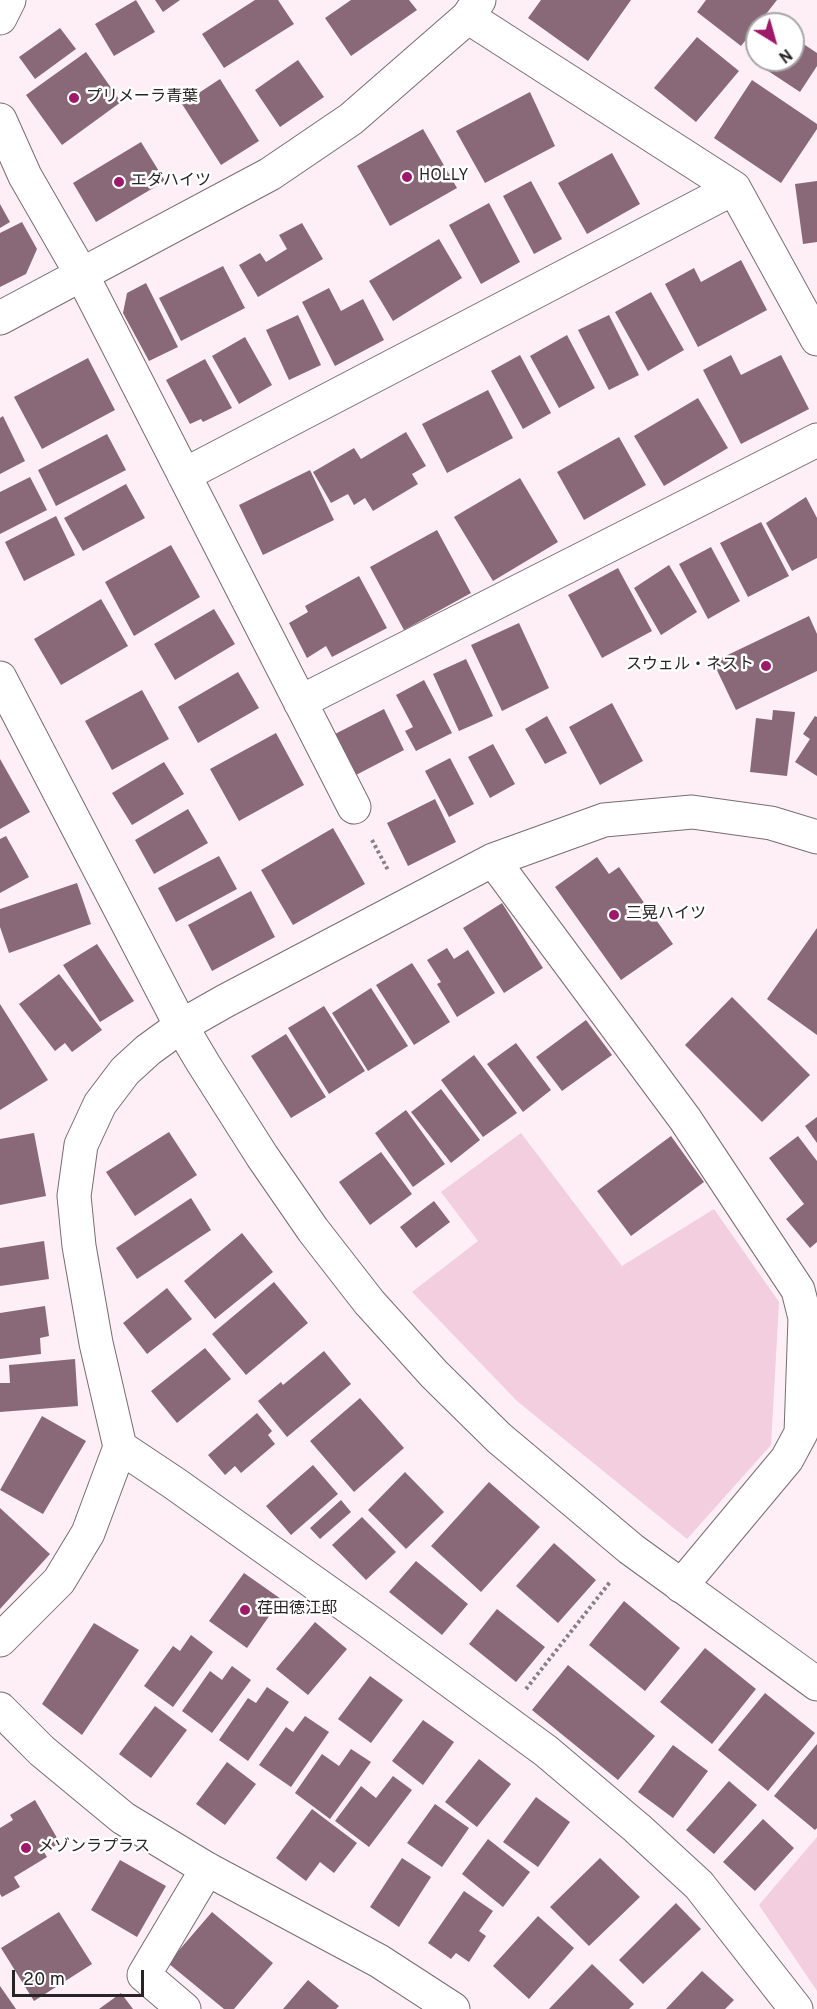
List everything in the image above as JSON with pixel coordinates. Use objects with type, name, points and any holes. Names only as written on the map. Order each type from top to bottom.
[{"type":"street","points":[[0,18],[9,0]]},
{"type":"street","points":[[0,318],[270,174],[351,119],[473,8],[734,188],[817,339]]},
{"type":"street","points":[[0,120],[25,176],[82,275],[354,807]]},
{"type":"street","points":[[184,475],[734,188]]},
{"type":"street","points":[[300,702],[817,440]]},
{"type":"street","points":[[0,678],[202,1063],[262,1156],[314,1230],[369,1302],[434,1374],[499,1438],[631,1549],[817,1684]]},
{"type":"street","points":[[0,1640],[59,1581],[88,1533],[120,1448],[96,1343],[79,1246],[74,1196],[81,1145],[100,1104],[125,1071],[148,1050],[181,1026],[493,860],[604,820],[692,812],[771,823],[817,837]]},
{"type":"street","points":[[493,860],[685,1119],[798,1290],[805,1318],[801,1433],[787,1460],[681,1586]]},
{"type":"street","points":[[120,1448],[202,1503],[546,1751],[637,1828],[699,1885],[796,2009]]},
{"type":"street","points":[[0,1708],[42,1752],[123,1818],[207,1869],[379,1961],[453,2009]]},
{"type":"street","points":[[184,2009],[144,1975],[207,1869]]},
{"type":"path","points":[[503,1719],[611,1581]]},
{"type":"shaded area","points":[[521,1133],[622,1266],[714,1209],[779,1302],[771,1445],[687,1539],[517,1401],[412,1292],[478,1241],[441,1192]]},
{"type":"shaded area","points":[[817,1837],[817,1991],[759,1905]]},
{"type":"building","points":[[136,0],[155,32],[114,56],[95,24]]},
{"type":"building","points":[[155,0],[180,0],[163,12]]},
{"type":"building","points":[[255,0],[278,0],[294,24],[224,68],[202,34]]},
{"type":"building","points":[[351,0],[409,0],[417,10],[351,56],[325,18]]},
{"type":"building","points":[[541,0],[631,0],[588,61],[528,18]]},
{"type":"building","points":[[706,0],[777,0],[768,12],[745,12],[745,41],[741,46],[697,12]]},
{"type":"building","points":[[60,28],[76,49],[35,79],[19,57]]},
{"type":"building","points":[[697,37],[739,71],[696,122],[654,88]]},
{"type":"building","points":[[805,45],[817,53],[817,66],[800,92],[770,72],[805,72]]},
{"type":"building","name":"プリメーラ青葉","points":[[86,52],[121,102],[62,145],[26,95]]},
{"type":"building","points":[[298,60],[324,97],[280,127],[255,90]]},
{"type":"building","points":[[220,79],[259,141],[221,165],[182,104]]},
{"type":"building","points":[[752,80],[817,124],[817,129],[781,183],[714,138]]},
{"type":"building","points":[[530,92],[555,146],[485,183],[456,131]]},
{"type":"building","name":"HOLLY","points":[[423,129],[457,188],[390,226],[357,166]]},
{"type":"building","name":"エダハイツ","points":[[141,142],[165,181],[96,222],[73,183]]},
{"type":"building","points":[[612,153],[640,204],[587,234],[558,183]]},
{"type":"building","points":[[531,181],[562,239],[534,254],[503,196]]},
{"type":"building","points":[[817,181],[817,242],[803,244],[795,184]]},
{"type":"building","points":[[489,203],[520,262],[481,284],[449,225]]},
{"type":"building","points":[[0,204],[10,222],[0,228]]},
{"type":"building","points":[[22,222],[37,249],[26,274],[0,287],[0,233]]},
{"type":"building","points":[[302,223],[323,259],[258,297],[239,265],[260,253],[266,262],[287,249],[279,235]]},
{"type":"building","points":[[439,239],[462,278],[393,321],[369,281]]},
{"type":"building","points":[[741,260],[767,310],[698,347],[665,284],[694,268],[701,282]]},
{"type":"building","points":[[223,266],[245,308],[181,341],[159,298]]},
{"type":"building","points":[[146,283],[178,347],[149,361],[123,313],[127,293]]},
{"type":"building","points":[[329,288],[341,311],[363,299],[384,340],[335,366],[302,302]]},
{"type":"building","points":[[651,292],[684,350],[648,371],[615,312]]},
{"type":"building","points":[[298,315],[321,365],[289,380],[266,330]]},
{"type":"building","points":[[609,315],[639,375],[609,390],[578,330]]},
{"type":"building","points":[[567,335],[595,388],[559,408],[530,356]]},
{"type":"building","points":[[245,337],[272,385],[239,404],[212,356]]},
{"type":"building","points":[[520,355],[551,413],[523,429],[491,371]]},
{"type":"building","points":[[731,355],[741,375],[781,355],[809,409],[741,444],[703,370]]},
{"type":"building","points":[[88,358],[115,410],[42,449],[14,397]]},
{"type":"building","points":[[205,359],[232,408],[203,422],[201,419],[190,424],[166,380]]},
{"type":"building","points":[[488,390],[513,438],[447,473],[422,424]]},
{"type":"building","points":[[698,398],[728,448],[664,486],[634,436]]},
{"type":"building","points":[[3,416],[25,461],[0,474],[0,418]]},
{"type":"building","points":[[406,432],[426,466],[412,474],[418,484],[373,511],[365,498],[354,505],[348,494],[331,503],[313,472],[354,448],[361,459]]},
{"type":"building","points":[[107,434],[126,470],[56,506],[38,470]]},
{"type":"building","points":[[619,437],[646,485],[584,520],[557,472]]},
{"type":"building","points":[[310,470],[334,520],[263,555],[239,505]]},
{"type":"building","points":[[30,477],[47,510],[0,534],[0,492]]},
{"type":"building","points":[[520,478],[558,542],[493,581],[454,517]]},
{"type":"building","points":[[126,484],[145,518],[83,551],[64,518]]},
{"type":"building","points":[[806,497],[817,518],[817,558],[792,571],[766,523]]},
{"type":"building","points":[[56,516],[75,555],[24,581],[5,542]]},
{"type":"building","points":[[761,522],[789,576],[748,597],[720,543]]},
{"type":"building","points":[[437,530],[471,593],[404,630],[370,567]]},
{"type":"building","points":[[171,545],[200,597],[134,636],[105,582]]},
{"type":"building","points":[[711,547],[740,601],[708,619],[679,564]]},
{"type":"building","points":[[669,565],[697,612],[661,635],[634,588]]},
{"type":"building","points":[[618,568],[652,631],[602,658],[568,595]]},
{"type":"building","points":[[359,576],[387,628],[332,657],[326,646],[307,658],[289,623],[308,612],[305,606]]},
{"type":"building","points":[[101,599],[128,646],[61,685],[34,639]]},
{"type":"building","points":[[214,609],[235,644],[175,680],[154,644]]},
{"type":"building","name":"スウェル・ネスト","points":[[809,616],[817,634],[817,671],[736,710],[713,662]]},
{"type":"building","points":[[519,623],[549,688],[502,711],[471,645]]},
{"type":"building","points":[[466,659],[493,716],[459,731],[433,674]]},
{"type":"building","points":[[238,672],[259,708],[198,743],[178,707]]},
{"type":"building","points":[[424,680],[452,733],[416,751],[405,731],[413,727],[396,695]]},
{"type":"building","points":[[142,690],[169,739],[112,770],[85,721]]},
{"type":"building","points":[[612,703],[643,761],[600,785],[569,727]]},
{"type":"building","points":[[384,709],[404,750],[356,775],[335,734]]},
{"type":"building","points":[[773,710],[795,712],[787,776],[750,772],[756,718],[772,720]]},
{"type":"building","points":[[547,716],[567,753],[545,764],[525,729]]},
{"type":"building","points":[[815,716],[817,717],[817,776],[795,762],[810,739],[803,734]]},
{"type":"building","points":[[276,733],[304,785],[239,821],[210,769]]},
{"type":"building","points":[[493,744],[515,784],[490,798],[468,757]]},
{"type":"building","points":[[450,758],[474,804],[449,817],[425,771]]},
{"type":"building","points":[[0,759],[30,812],[0,829]]},
{"type":"building","points":[[164,762],[184,794],[132,825],[112,793]]},
{"type":"building","points":[[435,799],[456,842],[408,866],[387,823]]},
{"type":"building","points":[[188,809],[208,843],[154,874],[135,840]]},
{"type":"building","points":[[333,828],[365,884],[293,925],[261,870]]},
{"type":"building","points":[[6,836],[29,877],[0,893],[0,839]]},
{"type":"building","points":[[219,856],[237,889],[176,922],[158,888]]},
{"type":"building","name":"三晃ハイツ","points":[[597,857],[609,874],[619,867],[673,944],[621,980],[555,887]]},
{"type":"building","points":[[77,883],[91,924],[9,953],[0,927],[0,909]]},
{"type":"building","points":[[251,891],[275,937],[212,971],[188,925]]},
{"type":"building","points":[[502,903],[543,968],[504,993],[463,928]]},
{"type":"building","points":[[817,928],[817,1035],[767,999]]},
{"type":"building","points":[[97,944],[134,1001],[100,1022],[63,965]]},
{"type":"building","points":[[447,948],[454,959],[468,950],[495,993],[457,1017],[437,984],[441,982],[427,960]]},
{"type":"building","points":[[412,963],[450,1022],[414,1045],[376,985]]},
{"type":"building","points":[[59,974],[102,1030],[72,1052],[65,1043],[55,1051],[19,1004]]},
{"type":"building","points":[[371,988],[408,1046],[368,1071],[332,1013]]},
{"type":"building","points":[[732,997],[810,1075],[762,1122],[685,1045]]},
{"type":"building","points":[[0,1004],[48,1080],[0,1110]]},
{"type":"building","points":[[324,1006],[365,1071],[329,1094],[288,1028]]},
{"type":"building","points":[[586,1020],[612,1055],[562,1091],[536,1057]]},
{"type":"building","points":[[286,1034],[326,1097],[291,1118],[251,1056]]},
{"type":"building","points":[[516,1043],[551,1090],[523,1112],[487,1064]]},
{"type":"building","points":[[474,1055],[517,1113],[483,1137],[441,1080]]},
{"type":"building","points":[[441,1089],[480,1140],[451,1163],[411,1112]]},
{"type":"building","points":[[406,1110],[445,1164],[413,1187],[375,1133]]},
{"type":"building","points":[[817,1117],[817,1143],[805,1126]]},
{"type":"building","points":[[169,1132],[197,1175],[135,1216],[106,1172]]},
{"type":"building","points":[[34,1133],[46,1196],[0,1205],[0,1139]]},
{"type":"building","points":[[671,1136],[704,1182],[631,1236],[597,1191]]},
{"type":"building","points":[[798,1136],[817,1161],[817,1242],[810,1248],[786,1219],[804,1204],[769,1158]]},
{"type":"building","points":[[381,1152],[412,1194],[370,1225],[339,1182]]},
{"type":"building","points":[[191,1198],[211,1230],[137,1279],[116,1248]]},
{"type":"building","points":[[434,1201],[450,1222],[416,1248],[400,1227]]},
{"type":"building","points":[[242,1233],[273,1272],[215,1319],[184,1281]]},
{"type":"building","points":[[44,1241],[49,1279],[0,1286],[0,1248]]},
{"type":"building","points":[[274,1282],[308,1323],[246,1375],[212,1334]]},
{"type":"building","points":[[167,1288],[192,1319],[147,1354],[123,1323]]},
{"type":"building","points":[[45,1306],[49,1336],[40,1338],[41,1354],[0,1359],[0,1313]]},
{"type":"building","points":[[205,1348],[231,1379],[177,1423],[151,1391]]},
{"type":"building","points":[[324,1351],[351,1384],[287,1437],[258,1401],[281,1382],[283,1385]]},
{"type":"building","points":[[75,1359],[78,1406],[0,1412],[0,1383],[10,1383],[9,1365]]},
{"type":"building","points":[[360,1398],[404,1448],[354,1492],[310,1441]]},
{"type":"building","points":[[257,1413],[272,1431],[268,1435],[275,1444],[241,1473],[235,1466],[225,1475],[208,1455]]},
{"type":"building","points":[[42,1416],[86,1441],[43,1514],[0,1490]]},
{"type":"building","points":[[313,1465],[338,1494],[291,1535],[266,1506]]},
{"type":"building","points":[[405,1472],[444,1512],[406,1549],[368,1510]]},
{"type":"building","points":[[489,1482],[540,1527],[481,1592],[431,1546]]},
{"type":"building","points":[[341,1500],[351,1512],[320,1539],[310,1528]]},
{"type":"building","points":[[0,1508],[50,1554],[0,1609]]},
{"type":"building","points":[[362,1517],[396,1552],[366,1580],[332,1545]]},
{"type":"building","points":[[554,1543],[596,1580],[558,1623],[516,1586]]},
{"type":"building","points":[[416,1561],[468,1604],[442,1635],[389,1592]]},
{"type":"building","name":"荏田徳江邸","points":[[244,1573],[281,1599],[247,1648],[209,1621]]},
{"type":"building","points":[[624,1601],[680,1648],[645,1691],[589,1645]]},
{"type":"building","points":[[497,1609],[545,1647],[516,1682],[469,1644]]},
{"type":"building","points":[[315,1622],[347,1649],[308,1695],[276,1669]]},
{"type":"building","points":[[94,1623],[139,1650],[82,1735],[42,1704]]},
{"type":"building","points":[[191,1635],[213,1652],[173,1707],[144,1686],[173,1646],[180,1651]]},
{"type":"building","points":[[705,1648],[756,1689],[712,1744],[660,1702]]},
{"type":"building","points":[[568,1665],[655,1736],[618,1780],[532,1710]]},
{"type":"building","points":[[232,1666],[251,1680],[212,1733],[182,1711],[210,1671],[222,1680]]},
{"type":"building","points":[[370,1676],[403,1700],[371,1743],[338,1719]]},
{"type":"building","points":[[267,1687],[289,1702],[248,1761],[219,1740],[248,1698],[256,1703]]},
{"type":"building","points":[[765,1693],[815,1733],[768,1791],[718,1750]]},
{"type":"building","points":[[155,1706],[187,1730],[151,1778],[119,1754]]},
{"type":"building","points":[[305,1716],[329,1732],[291,1787],[259,1765],[286,1727],[293,1732]]},
{"type":"building","points":[[423,1720],[454,1742],[423,1785],[392,1761]]},
{"type":"building","points":[[817,1744],[817,1828],[815,1830],[774,1796]]},
{"type":"building","points":[[673,1745],[708,1771],[673,1818],[638,1792]]},
{"type":"building","points":[[351,1749],[371,1762],[330,1819],[295,1793],[322,1754],[339,1766]]},
{"type":"building","points":[[479,1759],[511,1784],[477,1827],[445,1802]]},
{"type":"building","points":[[227,1762],[256,1784],[225,1825],[196,1804]]},
{"type":"building","points":[[393,1776],[412,1790],[369,1847],[335,1821],[361,1786],[376,1798]]},
{"type":"building","points":[[729,1781],[757,1805],[714,1854],[686,1830]]},
{"type":"building","points":[[536,1797],[570,1822],[538,1867],[503,1842]]},
{"type":"building","name":"メゾンラプラス","points":[[35,1800],[60,1843],[44,1852],[47,1857],[14,1877],[20,1887],[2,1897],[0,1894],[0,1828],[13,1820],[10,1815]]},
{"type":"building","points":[[435,1804],[469,1828],[442,1867],[407,1843]]},
{"type":"building","points":[[312,1809],[357,1843],[334,1873],[320,1862],[306,1881],[276,1858]]},
{"type":"building","points":[[763,1819],[794,1848],[755,1891],[723,1862]]},
{"type":"building","points":[[488,1839],[530,1872],[503,1907],[462,1874]]},
{"type":"building","points":[[402,1858],[431,1877],[399,1927],[370,1907]]},
{"type":"building","points":[[600,1858],[640,1897],[589,1946],[550,1907]]},
{"type":"building","points":[[120,1860],[166,1886],[137,1937],[91,1910]]},
{"type":"building","points":[[464,1891],[493,1911],[479,1931],[486,1936],[469,1962],[456,1953],[451,1959],[428,1943]]},
{"type":"building","points":[[676,1903],[701,1929],[643,1984],[619,1960]]},
{"type":"building","points":[[59,1912],[92,1964],[34,2001],[1,1948]]},
{"type":"building","points":[[212,1912],[273,1963],[234,2009],[224,2009],[168,1963]]},
{"type":"building","points":[[538,1916],[574,1948],[529,1999],[493,1966]]},
{"type":"building","points":[[592,1964],[634,2004],[629,2009],[549,2009]]},
{"type":"building","points":[[702,1971],[734,2000],[725,2009],[666,2009]]},
{"type":"building","points":[[308,1980],[339,2006],[336,2009],[283,2009]]},
{"type":"building","points":[[0,1986],[16,2009],[0,2009]]},
{"type":"building","points":[[121,1993],[133,2009],[99,2009]]},
{"type":"place","name":"プリメーラ青葉","points":[[74,98]]},
{"type":"place","name":"HOLLY","points":[[407,177]]},
{"type":"place","name":"エダハイツ","points":[[119,182]]},
{"type":"place","name":"スウェル・ネスト","points":[[766,666]]},
{"type":"place","name":"三晃ハイツ","points":[[614,915]]},
{"type":"place","name":"荏田徳江邸","points":[[245,1610]]},
{"type":"place","name":"メゾンラプラス","points":[[26,1848]]}]
